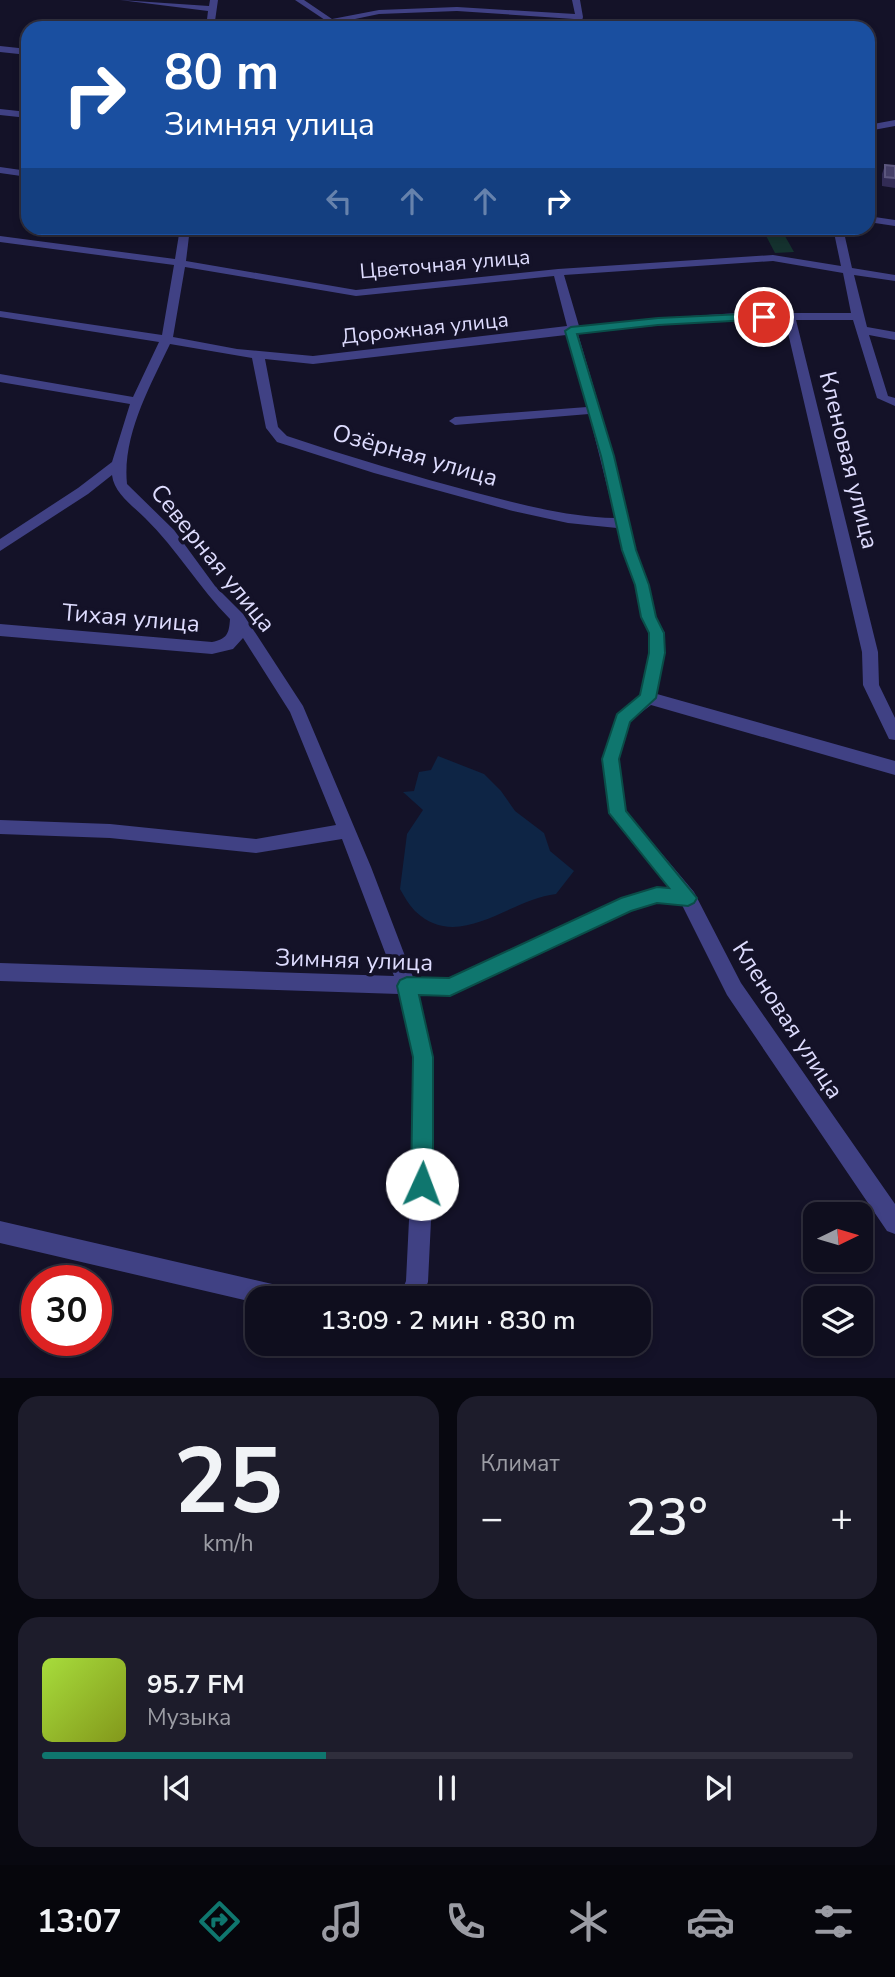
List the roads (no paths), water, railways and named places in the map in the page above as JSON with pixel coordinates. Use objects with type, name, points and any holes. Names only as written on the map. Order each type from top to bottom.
[{"type":"street","points":[[124,0],[213,5]]},
{"type":"street","points":[[299,0],[330,21]]},
{"type":"street","points":[[576,0],[578,21]]},
{"type":"street","points":[[336,21],[379,12],[457,9],[579,17]]},
{"type":"street","points":[[0,49],[21,51]]},
{"type":"street","points":[[0,112],[21,115]]},
{"type":"street","points":[[875,127],[895,123]]},
{"type":"street","points":[[0,170],[21,173]]},
{"type":"street","points":[[875,220],[895,223]]},
{"type":"street","points":[[0,546],[83,491],[118,464],[137,401],[170,331],[184,235]]},
{"type":"street","points":[[839,235],[858,317],[883,398],[895,402]]},
{"type":"street","name":"Цветочная улица","points":[[0,239],[181,263],[356,293],[558,272],[773,258],[895,278]]},
{"type":"street","points":[[558,272],[629,550],[642,585],[648,617],[656,633],[657,653],[648,698],[895,768]]},
{"type":"street","name":"Дорожная улица","points":[[0,314],[258,356],[313,360],[698,319],[858,317]]},
{"type":"street","name":"Кленовая улица","points":[[790,317],[870,652],[871,685],[895,734]]},
{"type":"street","points":[[863,330],[895,336]]},
{"type":"street","name":"Озёрная улица","points":[[258,356],[272,428],[282,439],[425,484],[557,518],[591,523],[624,523]]},
{"type":"street","points":[[0,378],[137,401]]},
{"type":"street","points":[[455,421],[594,410]]},
{"type":"street","name":"Северная улица","points":[[118,464],[120,485],[169,533],[210,590],[238,618],[297,710],[407,986],[423,1057],[423,1159],[415,1286]]},
{"type":"street","name":"Тихая улица","points":[[0,629],[212,648],[228,645],[236,636],[238,618]]},
{"type":"street","name":"Кленовая улица","points":[[648,698],[623,718],[611,759],[618,813],[688,898],[734,989],[895,1223]]},
{"type":"street","points":[[0,827],[110,831],[257,846],[347,831]]},
{"type":"street","name":"Зимняя улица","points":[[0,972],[450,987],[627,904],[657,895],[688,898]]},
{"type":"street","points":[[0,1231],[245,1289]]},
{"type":"water","points":[[438,756],[484,774],[501,791],[515,811],[544,833],[550,851],[574,871],[556,894],[538,898],[484,920],[449,927],[432,923],[413,909],[400,889],[407,834],[423,810],[403,792],[414,791],[419,772],[431,770]]}]
